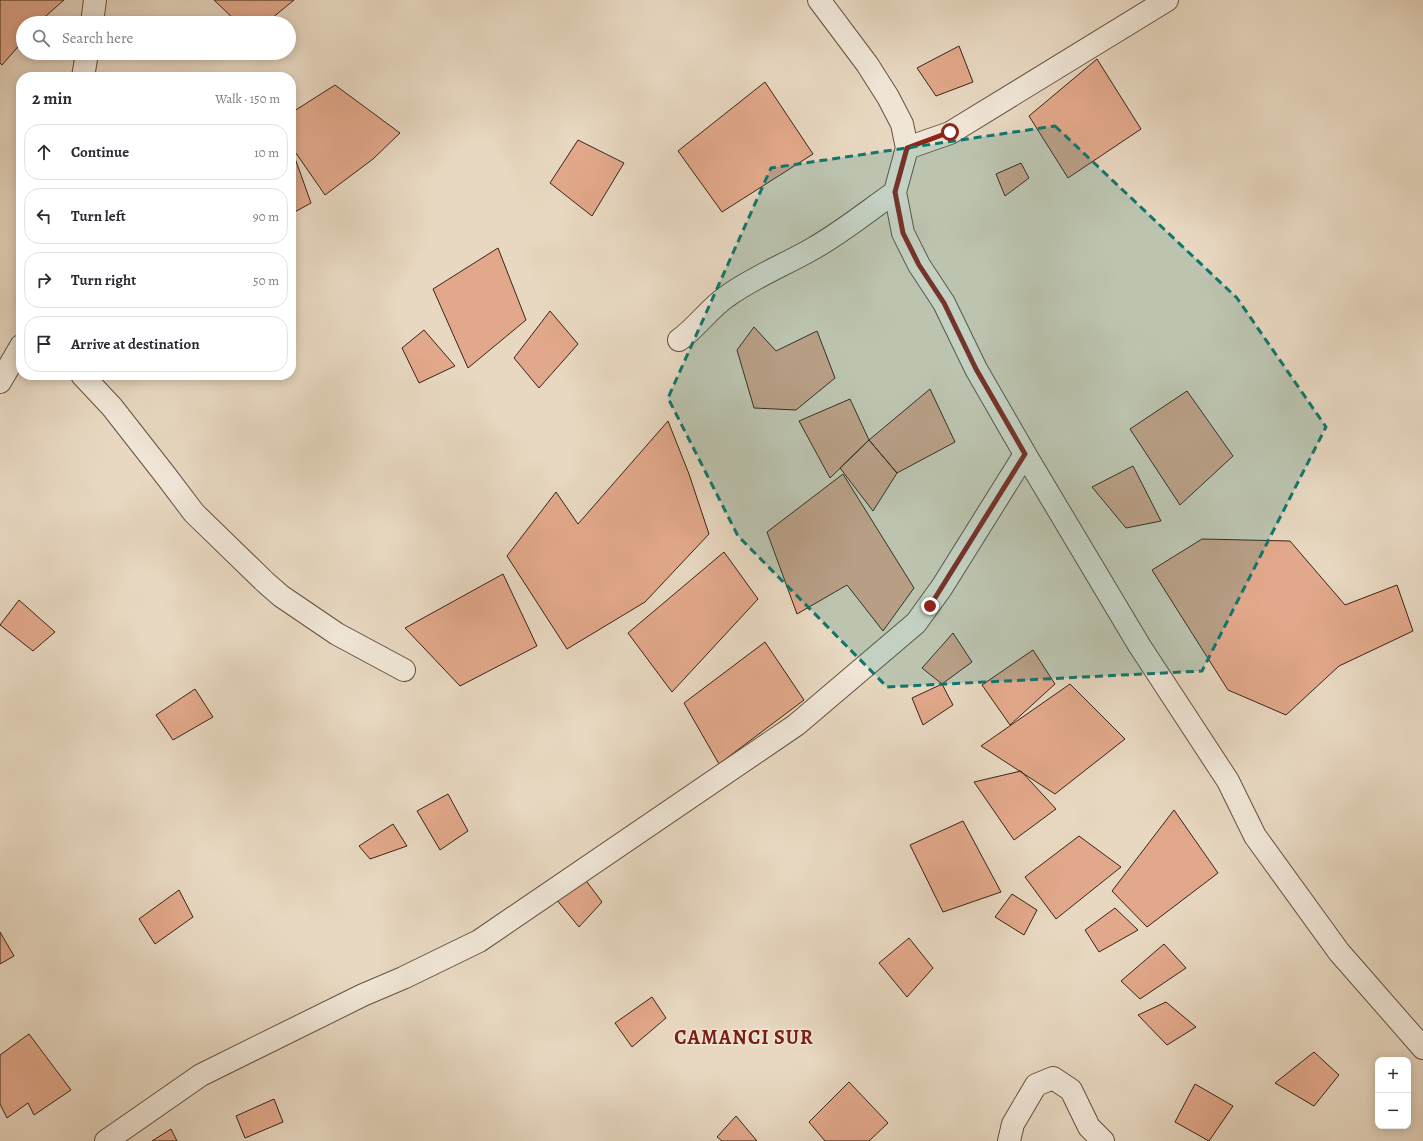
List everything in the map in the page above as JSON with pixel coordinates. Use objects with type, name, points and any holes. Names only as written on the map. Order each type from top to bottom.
[{"type":"street","points":[[93,16],[95,0]]},
{"type":"street","points":[[819,0],[867,64],[888,97],[902,124],[907,148],[895,192],[903,233],[919,265],[944,303],[976,369],[1139,645],[1228,781],[1255,836],[1339,952],[1423,1048]]},
{"type":"street","points":[[907,148],[950,132],[1105,36],[1167,0]]},
{"type":"street","points":[[84,72],[86,60]]},
{"type":"street","points":[[679,340],[689,333],[725,297],[764,273],[813,249],[895,192]]},
{"type":"street","points":[[0,382],[16,355]]},
{"type":"street","points":[[87,380],[112,407],[194,513],[265,582],[281,596],[337,634],[404,670]]},
{"type":"street","points":[[106,1141],[202,1075],[363,995],[403,978],[479,941],[796,725],[916,623],[942,587],[1025,454]]},
{"type":"street","points":[[1009,1141],[1013,1124],[1036,1085],[1053,1078],[1071,1090],[1089,1126],[1103,1141]]},
{"type":"highlighted area","points":[[1055,126],[1237,298],[1326,427],[1202,671],[887,687],[738,536],[668,398],[771,168]]},
{"type":"building","points":[[0,0],[64,0],[46,16],[16,16],[16,49],[2,65],[0,63]]},
{"type":"building","points":[[214,0],[294,0],[275,16],[231,16]]},
{"type":"building","points":[[959,46],[973,82],[936,96],[917,68]]},
{"type":"building","points":[[1097,59],[1141,129],[1068,178],[1029,116]]},
{"type":"building","points":[[765,82],[813,154],[722,212],[678,151]]},
{"type":"building","points":[[335,85],[400,133],[373,159],[325,195],[296,153],[296,110]]},
{"type":"building","points":[[578,140],[624,163],[592,216],[550,183]]},
{"type":"building","points":[[296,161],[311,203],[296,211]]},
{"type":"building","points":[[1021,163],[1029,178],[1005,196],[996,174]]},
{"type":"building","points":[[498,248],[526,320],[468,368],[433,289]]},
{"type":"building","points":[[550,311],[578,344],[539,388],[514,358]]},
{"type":"building","points":[[754,327],[776,351],[817,331],[835,378],[796,410],[754,408],[737,350]]},
{"type":"building","points":[[424,330],[455,366],[419,383],[402,348]]},
{"type":"building","points":[[930,389],[955,442],[897,473],[869,440]]},
{"type":"building","points":[[1187,391],[1233,456],[1180,505],[1130,429]]},
{"type":"building","points":[[850,399],[869,440],[830,478],[799,421]]},
{"type":"building","points":[[668,421],[689,474],[709,534],[645,602],[567,649],[507,556],[556,492],[578,524]]},
{"type":"building","points":[[869,440],[897,473],[873,511],[840,468]]},
{"type":"building","points":[[1133,466],[1161,521],[1126,528],[1092,487]]},
{"type":"building","points":[[843,474],[914,588],[883,631],[847,585],[797,614],[767,532]]},
{"type":"building","points":[[1202,539],[1290,541],[1345,605],[1397,585],[1413,631],[1339,666],[1286,715],[1228,690],[1152,570]]},
{"type":"building","points":[[724,552],[758,599],[672,692],[628,633]]},
{"type":"building","points":[[503,574],[537,646],[460,686],[405,628]]},
{"type":"building","points":[[19,600],[55,632],[33,651],[0,625]]},
{"type":"building","points":[[953,633],[972,662],[942,684],[922,668]]},
{"type":"building","points":[[765,642],[804,700],[719,764],[684,703]]},
{"type":"building","points":[[1033,650],[1055,684],[1010,725],[982,685]]},
{"type":"building","points":[[942,684],[953,705],[923,725],[912,698]]},
{"type":"building","points":[[1070,684],[1125,739],[1055,794],[981,746]]},
{"type":"building","points":[[195,689],[213,717],[173,740],[156,715]]},
{"type":"building","points":[[1021,771],[1056,809],[1014,840],[974,782]]},
{"type":"building","points":[[448,794],[468,831],[440,850],[417,811]]},
{"type":"building","points":[[1174,810],[1218,873],[1147,927],[1112,891]]},
{"type":"building","points":[[963,821],[1001,892],[943,912],[910,845]]},
{"type":"building","points":[[393,824],[407,846],[370,859],[359,846]]},
{"type":"building","points":[[1079,836],[1121,867],[1056,919],[1025,877]]},
{"type":"building","points":[[584,878],[602,902],[579,927],[556,899]]},
{"type":"building","points":[[179,890],[193,917],[155,944],[139,919]]},
{"type":"building","points":[[1012,894],[1037,910],[1024,935],[995,917]]},
{"type":"building","points":[[1115,908],[1138,930],[1099,952],[1085,930]]},
{"type":"building","points":[[0,932],[14,956],[0,964]]},
{"type":"building","points":[[909,938],[933,968],[907,997],[879,963]]},
{"type":"building","points":[[1164,944],[1186,968],[1140,999],[1121,981]]},
{"type":"building","points":[[652,997],[666,1018],[632,1047],[615,1023]]},
{"type":"building","points":[[1166,1002],[1196,1027],[1167,1045],[1138,1015]]},
{"type":"building","points":[[29,1034],[71,1090],[34,1115],[28,1103],[7,1118],[0,1104],[0,1055]]},
{"type":"building","points":[[1314,1052],[1339,1075],[1314,1106],[1275,1083]]},
{"type":"building","points":[[849,1082],[888,1123],[869,1141],[825,1141],[809,1122]]},
{"type":"building","points":[[1195,1084],[1233,1106],[1209,1141],[1175,1122]]},
{"type":"building","points":[[274,1099],[283,1122],[245,1138],[236,1116]]},
{"type":"building","points":[[736,1116],[757,1141],[722,1141],[717,1137]]},
{"type":"building","points":[[171,1129],[177,1141],[152,1141]]},
{"type":"district","name":"CAMANCI SUR","points":[[744,1037]]},
{"type":"route","points":[[930,606],[1025,454],[976,369],[944,303],[919,265],[903,233],[895,192],[907,148],[950,132]]}]
